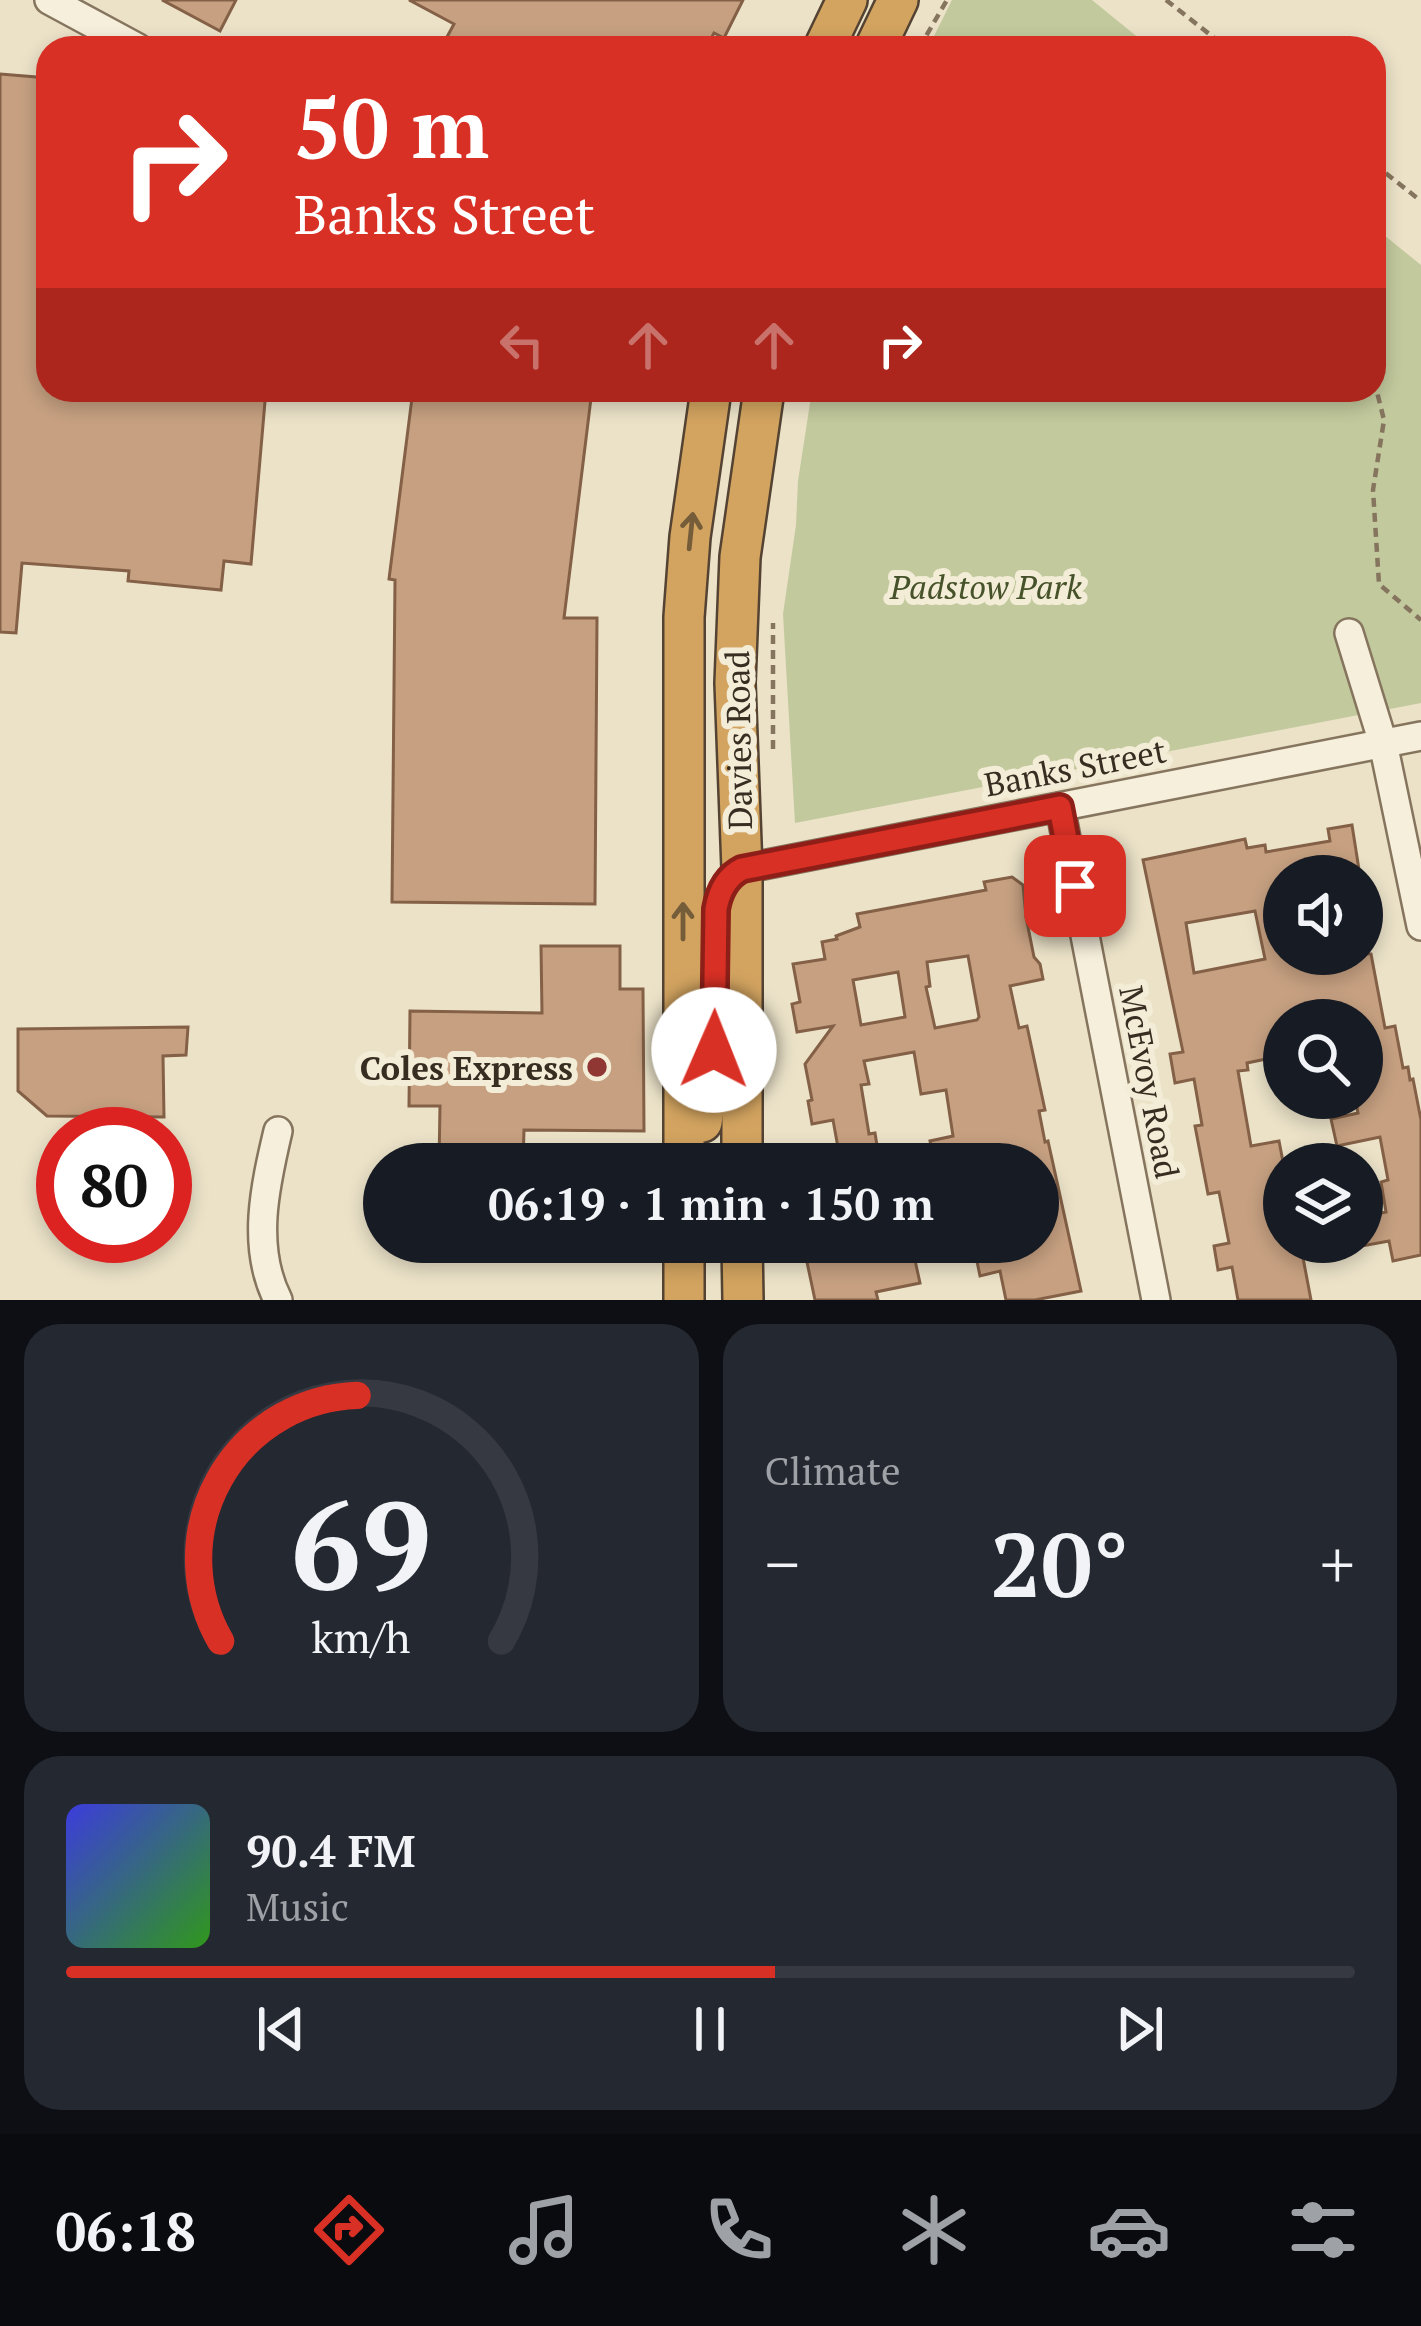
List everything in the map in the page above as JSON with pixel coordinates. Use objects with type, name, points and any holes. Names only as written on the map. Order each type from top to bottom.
[{"type":"highway","points":[[830,36],[847,0]]},
{"type":"highway","points":[[881,36],[898,0]]},
{"type":"highway","name":"Davies Road","points":[[684,1143],[682,697],[690,536],[709,402]]},
{"type":"highway","name":"Davies Road","points":[[742,1143],[736,626],[744,521],[762,402]]},
{"type":"highway","points":[[692,1143],[703,1121],[714,1050],[717,899],[729,878],[742,869]]},
{"type":"highway","points":[[684,1263],[684,1300]]},
{"type":"highway","points":[[742,1263],[742,1300]]},
{"type":"street","points":[[49,0],[116,36]]},
{"type":"street","points":[[1349,633],[1383,743],[1421,926]]},
{"type":"street","name":"Banks Street","points":[[742,869],[1421,736]]},
{"type":"street","name":"McEvoy Road","points":[[1060,807],[1156,1300]]},
{"type":"street","points":[[278,1131],[266,1185],[263,1228],[265,1260],[278,1300]]},
{"type":"path","points":[[926,36],[946,0]]},
{"type":"path","points":[[1166,0],[1212,36]]},
{"type":"path","points":[[1386,173],[1421,201]]},
{"type":"path","points":[[1380,402],[1384,420],[1372,490],[1379,584],[1421,620]]},
{"type":"path","points":[[773,611],[773,753]]},
{"type":"green space","points":[[952,0],[1092,0],[1136,36],[934,36]]},
{"type":"green space","name":"Padstow Park","points":[[1386,237],[1421,265],[1421,703],[795,823],[783,614],[810,402],[1386,402]]},
{"type":"building","points":[[162,0],[236,0],[220,31]]},
{"type":"building","points":[[409,0],[743,0],[725,36],[448,36],[454,24]]},
{"type":"building","points":[[0,74],[36,77],[36,402],[265,402],[251,564],[224,561],[221,590],[128,581],[129,571],[22,563],[16,633],[0,632]]},
{"type":"building","points":[[411,402],[591,402],[564,618],[597,618],[595,904],[392,902],[395,580],[389,579]]},
{"type":"building","points":[[1352,825],[1357,855],[1263,855],[1263,949],[1255,911],[1186,923],[1194,973],[1263,959],[1263,975],[1375,975],[1380,999],[1263,999],[1263,1060],[1238,1071],[1251,1146],[1263,1144],[1263,1263],[1304,1263],[1311,1300],[1238,1300],[1232,1267],[1218,1270],[1214,1246],[1229,1243],[1219,1192],[1208,1194],[1195,1126],[1202,1125],[1194,1079],[1175,1083],[1170,1054],[1183,1052],[1143,860],[1245,839],[1247,848],[1265,845],[1266,852],[1330,841],[1328,829]]},
{"type":"building","points":[[1012,877],[1023,885],[1034,957],[1043,979],[1010,986],[1019,1028],[1027,1026],[1048,1143],[930,1143],[953,1136],[946,1090],[921,1094],[914,1052],[864,1061],[869,1084],[861,1085],[869,1134],[875,1133],[877,1143],[837,1143],[833,1120],[812,1124],[805,1064],[833,1026],[797,1032],[792,1004],[800,1002],[793,964],[825,959],[822,942],[860,927],[857,914],[986,890],[984,882]],"holes":[[[968,956],[979,1017],[935,1028],[926,987],[930,986],[927,962]],[[898,972],[905,1017],[861,1025],[853,980]]]},
{"type":"building","points":[[541,946],[620,946],[620,989],[643,989],[644,1131],[524,1130],[524,1143],[439,1143],[440,1106],[409,1106],[410,1011],[542,1013]]},
{"type":"building","points":[[1383,1017],[1385,1028],[1395,1026],[1421,1120],[1421,1255],[1393,1261],[1389,1241],[1383,1242],[1383,1181],[1388,1180],[1380,1137],[1336,1143],[1331,1119],[1383,1119]]},
{"type":"building","points":[[188,1027],[186,1055],[163,1056],[164,1107],[37,1107],[18,1091],[18,1029]]},
{"type":"building","points":[[1059,1191],[1081,1291],[1006,1300],[1000,1271],[980,1276],[977,1263],[1059,1263]]},
{"type":"building","points":[[807,1263],[916,1263],[920,1283],[876,1292],[878,1300],[815,1300]]},
{"type":"place","name":"Coles Express","points":[[597,1067]]},
{"type":"route","points":[[714,1050],[717,899],[742,869],[1060,807],[1075,886]]}]
